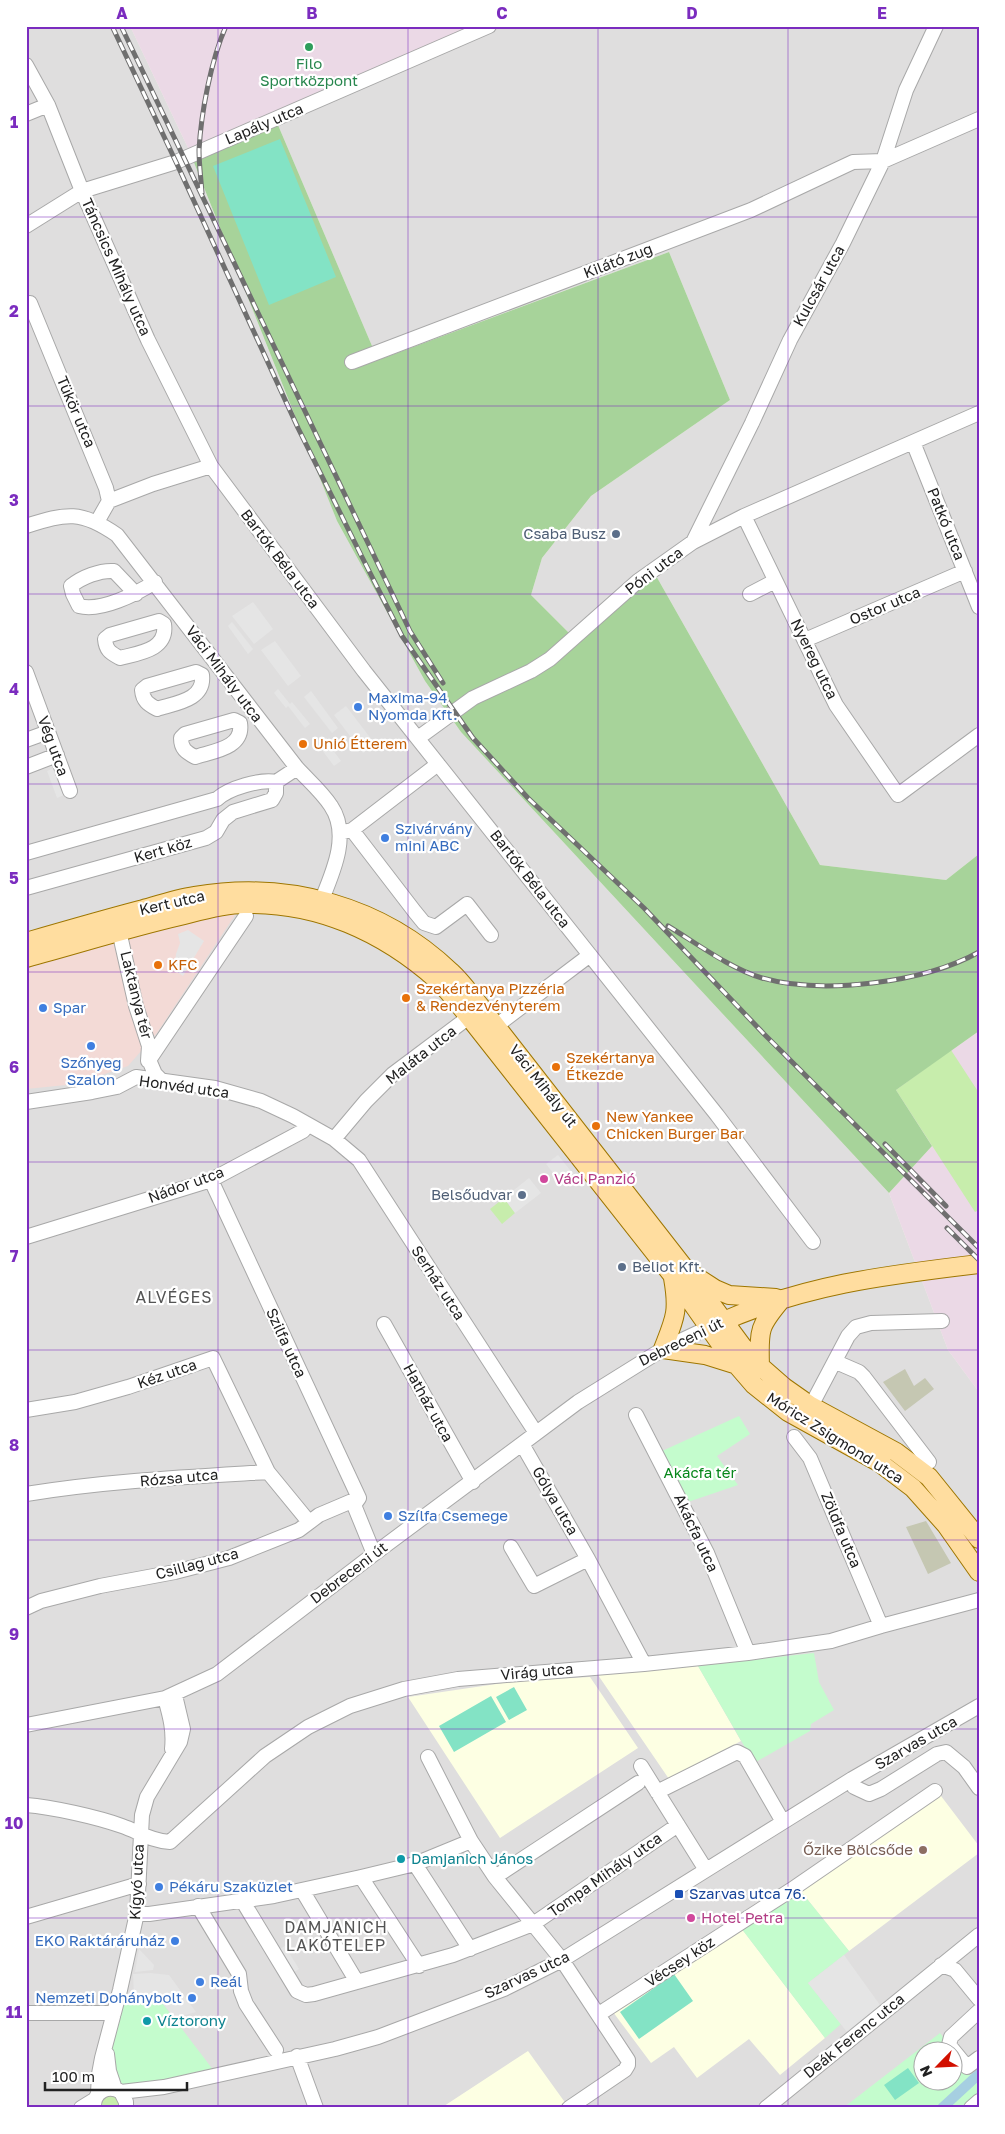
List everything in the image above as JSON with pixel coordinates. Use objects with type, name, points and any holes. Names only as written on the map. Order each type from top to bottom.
[{"type":"main road","name":"Kert utca","points":[[26,942],[117,924],[242,904],[319,906]]},
{"type":"main road","name":"Váci Mihály út","points":[[319,906],[402,951],[438,981],[679,1273]]},
{"type":"main road","name":"Váci Mihály út","points":[[319,906],[376,919],[416,943],[451,972],[496,1026],[717,1324]]},
{"type":"main road","name":"Kert utca","points":[[26,958],[117,924]]},
{"type":"main road","name":"Debreceni út","points":[[717,1324],[782,1299],[820,1288],[878,1276],[979,1264]]},
{"type":"main road","name":"Debreceni út","points":[[679,1273],[729,1295],[782,1299]]},
{"type":"main road","points":[[679,1273],[676,1314],[663,1349],[705,1355],[737,1365]]},
{"type":"main road","points":[[760,1366],[759,1339],[764,1321],[782,1299]]},
{"type":"main road","name":"Móricz Zsigmond utca","points":[[717,1324],[737,1365],[754,1385],[788,1412],[880,1463],[913,1488],[946,1525],[979,1572]]},
{"type":"main road","name":"Móricz Zsigmond utca","points":[[717,1324],[784,1387],[811,1406],[896,1452],[929,1477],[979,1540]]},
{"type":"street","name":"Lapály utca","points":[[26,226],[82,191],[176,162],[488,26]]},
{"type":"street","name":"Kulcsár utca","points":[[693,542],[752,423],[790,340],[843,243],[883,161],[906,90],[936,26]]},
{"type":"street","name":"Táncsics Mihály utca","points":[[26,65],[48,105],[82,191],[148,340],[211,466]]},
{"type":"street","points":[[26,114],[48,105]]},
{"type":"street","points":[[883,161],[979,118]]},
{"type":"street","name":"Kilátó zug","points":[[352,362],[751,210],[853,162],[883,161]]},
{"type":"street","name":"Tükör utca","points":[[30,303],[94,454],[109,501]]},
{"type":"street","name":"Póni utca","points":[[418,738],[473,698],[531,671],[550,659],[638,581],[693,542],[744,516],[979,413]]},
{"type":"street","name":"Patkó utca","points":[[913,442],[979,607]]},
{"type":"street","points":[[97,522],[109,501],[153,484],[211,466]]},
{"type":"street","name":"Bartók Béla utca","points":[[211,466],[364,671],[717,1115],[813,1242]]},
{"type":"street","name":"Váci Mihály utca","points":[[26,526],[57,517],[81,516],[97,522],[117,535],[155,582],[253,713],[297,768],[330,804],[346,832],[424,923],[430,927],[436,927],[467,904],[491,935]]},
{"type":"street","name":"Nyereg utca","points":[[744,516],[836,705],[898,795],[979,735]]},
{"type":"street","name":"Ostor utca","points":[[805,640],[965,571]]},
{"type":"street","points":[[750,594],[776,580]]},
{"type":"street","points":[[136,594],[155,582]]},
{"type":"street","points":[[164,624],[178,614]]},
{"type":"street","points":[[202,675],[216,664]]},
{"type":"street","name":"Vég utca","points":[[26,672],[70,791]]},
{"type":"street","points":[[240,723],[253,713]]},
{"type":"street","points":[[26,740],[48,732]]},
{"type":"street","points":[[26,767],[57,755]]},
{"type":"street","points":[[346,832],[438,764]]},
{"type":"street","points":[[26,853],[216,799],[225,792],[268,780],[276,782],[297,768]]},
{"type":"street","name":"Kert köz","points":[[26,888],[206,838],[216,832],[223,820],[233,812],[272,800],[276,793],[276,782]]},
{"type":"street","points":[[216,799],[223,820]]},
{"type":"street","name":"Váci Mihály utca","points":[[319,906],[346,832]]},
{"type":"street","name":"Laktanya tér","points":[[136,1077],[246,916]]},
{"type":"street","name":"Laktanya tér","points":[[117,924],[136,1006],[148,1046],[149,1060]]},
{"type":"street","points":[[496,1026],[590,955]]},
{"type":"street","name":"Maláta utca","points":[[334,1139],[366,1101],[393,1074],[469,1017]]},
{"type":"street","points":[[149,1060],[155,1074],[162,1081]]},
{"type":"street","name":"Honvéd utca","points":[[26,1102],[92,1092],[116,1086],[136,1077],[215,1088],[262,1101],[308,1125]]},
{"type":"street","points":[[308,1125],[334,1139]]},
{"type":"street","name":"Nádor utca","points":[[26,1237],[210,1180],[303,1132],[308,1125]]},
{"type":"street","name":"Serház utca","points":[[334,1139],[359,1160],[536,1433]]},
{"type":"street","name":"Szilfa utca","points":[[210,1180],[360,1510],[376,1552]]},
{"type":"street","points":[[929,1462],[859,1372],[836,1362],[848,1336],[856,1328],[871,1323],[942,1321]]},
{"type":"street","name":"Hatház utca","points":[[384,1324],[473,1482]]},
{"type":"street","name":"Debreceni út","points":[[26,1725],[170,1696],[217,1674],[376,1552],[473,1482],[536,1433],[614,1378],[663,1349],[717,1324]]},
{"type":"street","name":"Kéz utca","points":[[26,1410],[93,1397],[213,1358],[268,1472]]},
{"type":"street","name":"Móricz Zsigmond utca","points":[[811,1406],[836,1362]]},
{"type":"street","name":"Akácfa utca","points":[[636,1415],[707,1553],[748,1654]]},
{"type":"street","name":"Zöldfa utca","points":[[794,1437],[810,1458],[881,1626]]},
{"type":"street","name":"Gólya utca","points":[[522,1444],[588,1559],[644,1664]]},
{"type":"street","points":[[268,1472],[309,1522]]},
{"type":"street","name":"Rózsa utca","points":[[26,1494],[64,1488],[173,1478],[268,1472]]},
{"type":"street","name":"Csillag utca","points":[[26,1608],[41,1601],[100,1586],[175,1572],[229,1558],[299,1530],[319,1515],[356,1502]]},
{"type":"street","points":[[511,1547],[534,1586],[588,1559]]},
{"type":"street","name":"Virág utca","points":[[140,1833],[151,1839],[170,1842],[265,1756],[308,1726],[350,1706],[404,1689],[458,1679],[748,1654],[831,1641],[979,1600]]},
{"type":"street","name":"Kígyó utca","points":[[96,2100],[99,2074],[138,1913],[140,1833],[147,1797],[180,1742],[183,1729],[170,1696]]},
{"type":"street","name":"Szarvas utca","points":[[96,2100],[106,2088],[118,2091],[164,2087],[378,2037],[504,1989],[562,1960],[852,1779],[979,1706]]},
{"type":"street","points":[[657,1792],[740,1752],[745,1756],[783,1822]]},
{"type":"street","name":"Szarvas utca","points":[[852,1779],[854,1787],[869,1794],[881,1789],[937,1754],[946,1752],[964,1768],[979,1788]]},
{"type":"street","name":"Tompa Mihály utca","points":[[428,1756],[470,1842],[532,1924],[562,1960]]},
{"type":"street","points":[[641,1766],[706,1870]]},
{"type":"street","points":[[495,1876],[638,1783]]},
{"type":"street","name":"Vécsey köz","points":[[599,2014],[791,1890],[935,1791]]},
{"type":"street","points":[[26,1806],[40,1806],[121,1826],[140,1833]]},
{"type":"street","name":"Tompa Mihály utca","points":[[242,1900],[297,1990],[306,1995],[419,1966],[470,1949],[532,1924],[678,1825]]},
{"type":"street","points":[[138,1913],[149,1914],[302,1890],[415,1864],[470,1842]]},
{"type":"street","points":[[415,1864],[470,1949]]},
{"type":"street","points":[[361,1877],[419,1966]]},
{"type":"street","points":[[26,1917],[139,1884]]},
{"type":"street","points":[[302,1890],[357,1982]]},
{"type":"street","points":[[198,1906],[239,1974],[241,1991],[246,2004],[276,2050]]},
{"type":"street","name":"Deák Ferenc utca","points":[[766,2108],[979,1935]]},
{"type":"street","points":[[562,1960],[628,2060],[628,2065],[624,2070],[569,2108]]},
{"type":"street","points":[[941,1965],[955,1970],[979,1999]]},
{"type":"street","points":[[977,2063],[967,2067],[949,2045],[952,2037],[979,2011]]},
{"type":"street","points":[[26,2012],[114,2013]]},
{"type":"street","name":"Kígyó utca","points":[[107,2043],[109,2071],[118,2091],[124,2096],[126,2107]]},
{"type":"street","points":[[297,2056],[316,2108]]},
{"type":"street","name":"Szarvas utca","points":[[126,2107],[164,2087]]},
{"type":"street","points":[[81,2108],[96,2100]]},
{"type":"street","points":[[971,2108],[979,2101]]},
{"type":"shaded area","points":[[26,26],[130,26],[189,150],[337,521],[425,681],[461,732],[889,1193],[948,1350],[979,1392],[979,2108],[26,2108]]},
{"type":"shaded area","points":[[130,26],[479,26],[189,150]]},
{"type":"shaded area","points":[[479,26],[979,26],[979,854],[946,880],[820,865],[655,574],[573,637],[531,595],[542,558],[591,496],[730,400],[669,252],[378,360],[275,118]]},
{"type":"shaded area","points":[[253,602],[273,629],[254,644],[232,616]]},
{"type":"shaded area","points":[[232,622],[253,649],[248,654],[228,626]]},
{"type":"shaded area","points":[[275,641],[301,676],[288,686],[261,650]]},
{"type":"shaded area","points":[[278,689],[290,704],[292,702],[310,724],[305,728],[288,706],[286,708],[274,693]]},
{"type":"shaded area","points":[[311,691],[338,728],[332,733],[304,697]]},
{"type":"shaded area","points":[[346,706],[375,744],[363,753],[334,715]]},
{"type":"shaded area","points":[[323,737],[341,761],[334,766],[316,742]]},
{"type":"shaded area","points":[[54,768],[64,795],[57,798],[47,771]]},
{"type":"shaded area","points":[[237,912],[157,1033],[128,1066],[76,1084],[26,1089],[26,963],[195,915]]},
{"type":"shaded area","points":[[188,930],[204,941],[183,976],[174,970],[176,954],[180,943],[178,934]]},
{"type":"shaded area","points":[[979,1031],[979,1392],[948,1350],[889,1193],[932,1146],[896,1090]]},
{"type":"shaded area","points":[[558,1155],[570,1170],[558,1179],[546,1164]]},
{"type":"shaded area","name":"Belsőudvar","points":[[529,1178],[541,1193],[515,1213],[504,1198]]},
{"type":"shaded area","points":[[905,1369],[914,1386],[925,1378],[934,1389],[905,1411],[883,1382]]},
{"type":"shaded area","points":[[926,1521],[951,1563],[928,1574],[906,1527]]},
{"type":"shaded area","points":[[698,1666],[741,1741],[669,1779],[598,1675]]},
{"type":"shaded area","points":[[590,1677],[638,1748],[500,1838],[408,1697],[517,1681]]},
{"type":"shaded area","points":[[938,1792],[979,1846],[979,1853],[849,1951],[799,1889]]},
{"type":"shaded area","points":[[738,1924],[825,2038],[780,2075],[749,2039],[697,2078],[674,2047],[651,2063],[610,2008]]},
{"type":"shaded area","points":[[285,1946],[299,1969],[288,1976],[274,1952]]},
{"type":"shaded area","points":[[139,1949],[154,1965],[153,1970],[135,1972]]},
{"type":"shaded area","points":[[844,1955],[880,2005],[847,2032],[808,1983]]},
{"type":"shaded area","points":[[133,1974],[169,1975],[196,2012],[175,2018],[151,1994],[134,1995]]},
{"type":"shaded area","points":[[528,2051],[569,2108],[441,2108]]},
{"type":"green space","points":[[275,118],[378,360],[669,252],[730,400],[591,496],[542,558],[531,595],[573,637],[655,574],[820,865],[946,880],[979,854],[979,1031],[896,1090],[932,1146],[889,1193],[461,732],[425,681],[337,521],[189,150]]},
{"type":"green space","points":[[280,139],[336,277],[269,305],[213,166]]},
{"type":"green space","points":[[951,1050],[979,1093],[979,1210],[975,1212],[896,1090]]},
{"type":"green space","points":[[504,1198],[515,1213],[502,1224],[490,1209]]},
{"type":"green space","name":"Akácfa tér","points":[[739,1416],[750,1434],[717,1456],[738,1485],[688,1502],[662,1451]]},
{"type":"green space","points":[[814,1653],[819,1682],[834,1710],[811,1724],[810,1731],[754,1763],[698,1666]]},
{"type":"green space","points":[[514,1687],[527,1710],[509,1720],[496,1697]]},
{"type":"green space","points":[[491,1696],[506,1722],[454,1752],[439,1726]]},
{"type":"green space","points":[[799,1889],[849,1951],[808,1983],[841,2024],[825,2038],[738,1924]]},
{"type":"green space","points":[[674,1974],[693,2001],[639,2039],[620,2012]]},
{"type":"green space","points":[[151,1994],[163,2004],[214,2071],[128,2087],[107,2074],[118,2007],[134,1995]]},
{"type":"green space","points":[[940,2033],[947,2042],[928,2042]]},
{"type":"green space","points":[[912,2055],[912,2092],[962,2092],[962,2062],[979,2085],[979,2093],[961,2108],[843,2108]]},
{"type":"green space","points":[[908,2068],[912,2073],[912,2088],[895,2100],[884,2085]]},
{"type":"green space","points":[[104,2094],[118,2097],[121,2108],[99,2108]]},
{"type":"waterway","points":[[942,2108],[979,2074]]},
{"type":"railway","points":[[112,26],[298,428],[402,636],[473,738],[528,798],[644,908],[764,1034],[979,1248]]},
{"type":"railway","points":[[121,26],[410,631],[443,683]]},
{"type":"railway","points":[[202,193],[199,150],[202,120],[211,70],[226,26]]},
{"type":"railway","points":[[668,926],[702,948],[750,974],[786,983],[813,985],[872,983],[930,972],[979,952]]},
{"type":"railway","points":[[885,1144],[946,1206]]},
{"type":"railway","points":[[947,1228],[979,1260]]},
{"type":"place","name":"Filo Sportközpont","points":[[309,47]]},
{"type":"place","name":"Csaba Busz","points":[[616,534]]},
{"type":"place","name":"Maxima-94 Nyomda Kft.","points":[[358,707]]},
{"type":"place","name":"Unió Étterem","points":[[303,744]]},
{"type":"place","name":"Szivárvány mini ABC","points":[[385,838]]},
{"type":"place","name":"KFC","points":[[158,965]]},
{"type":"place","name":"Szekértanya Pizzéria & Rendezvényterem","points":[[406,998]]},
{"type":"place","name":"Spar","points":[[43,1008]]},
{"type":"place","name":"Szőnyeg Szalon","points":[[91,1046]]},
{"type":"place","name":"Szekértanya Étkezde","points":[[556,1067]]},
{"type":"place","name":"New Yankee Chicken Burger Bar","points":[[596,1126]]},
{"type":"place","name":"Váci Panzió","points":[[544,1179]]},
{"type":"place","name":"Belsőudvar","points":[[522,1195]]},
{"type":"place","name":"Beliot Kft.","points":[[622,1267]]},
{"type":"place","name":"Szílfa Csemege","points":[[388,1516]]},
{"type":"place","name":"Őzike Bölcsőde","points":[[923,1850]]},
{"type":"place","name":"Damjanich János","points":[[401,1859]]},
{"type":"place","name":"Pékáru Szaküzlet","points":[[159,1887]]},
{"type":"place","name":"Szarvas utca 76.","points":[[679,1894]]},
{"type":"place","name":"Hotel Petra","points":[[691,1918]]},
{"type":"place","name":"EKO Raktáráruház","points":[[175,1941]]},
{"type":"place","name":"Reál","points":[[200,1982]]},
{"type":"place","name":"Nemzeti Dohánybolt","points":[[192,1998]]},
{"type":"place","name":"Víztorony","points":[[147,2021]]},
{"type":"district","name":"ALVÉGES","points":[[174,1297]]},
{"type":"district","name":"DAMJANICH LAKÓTELEP","points":[[336,1936]]}]
